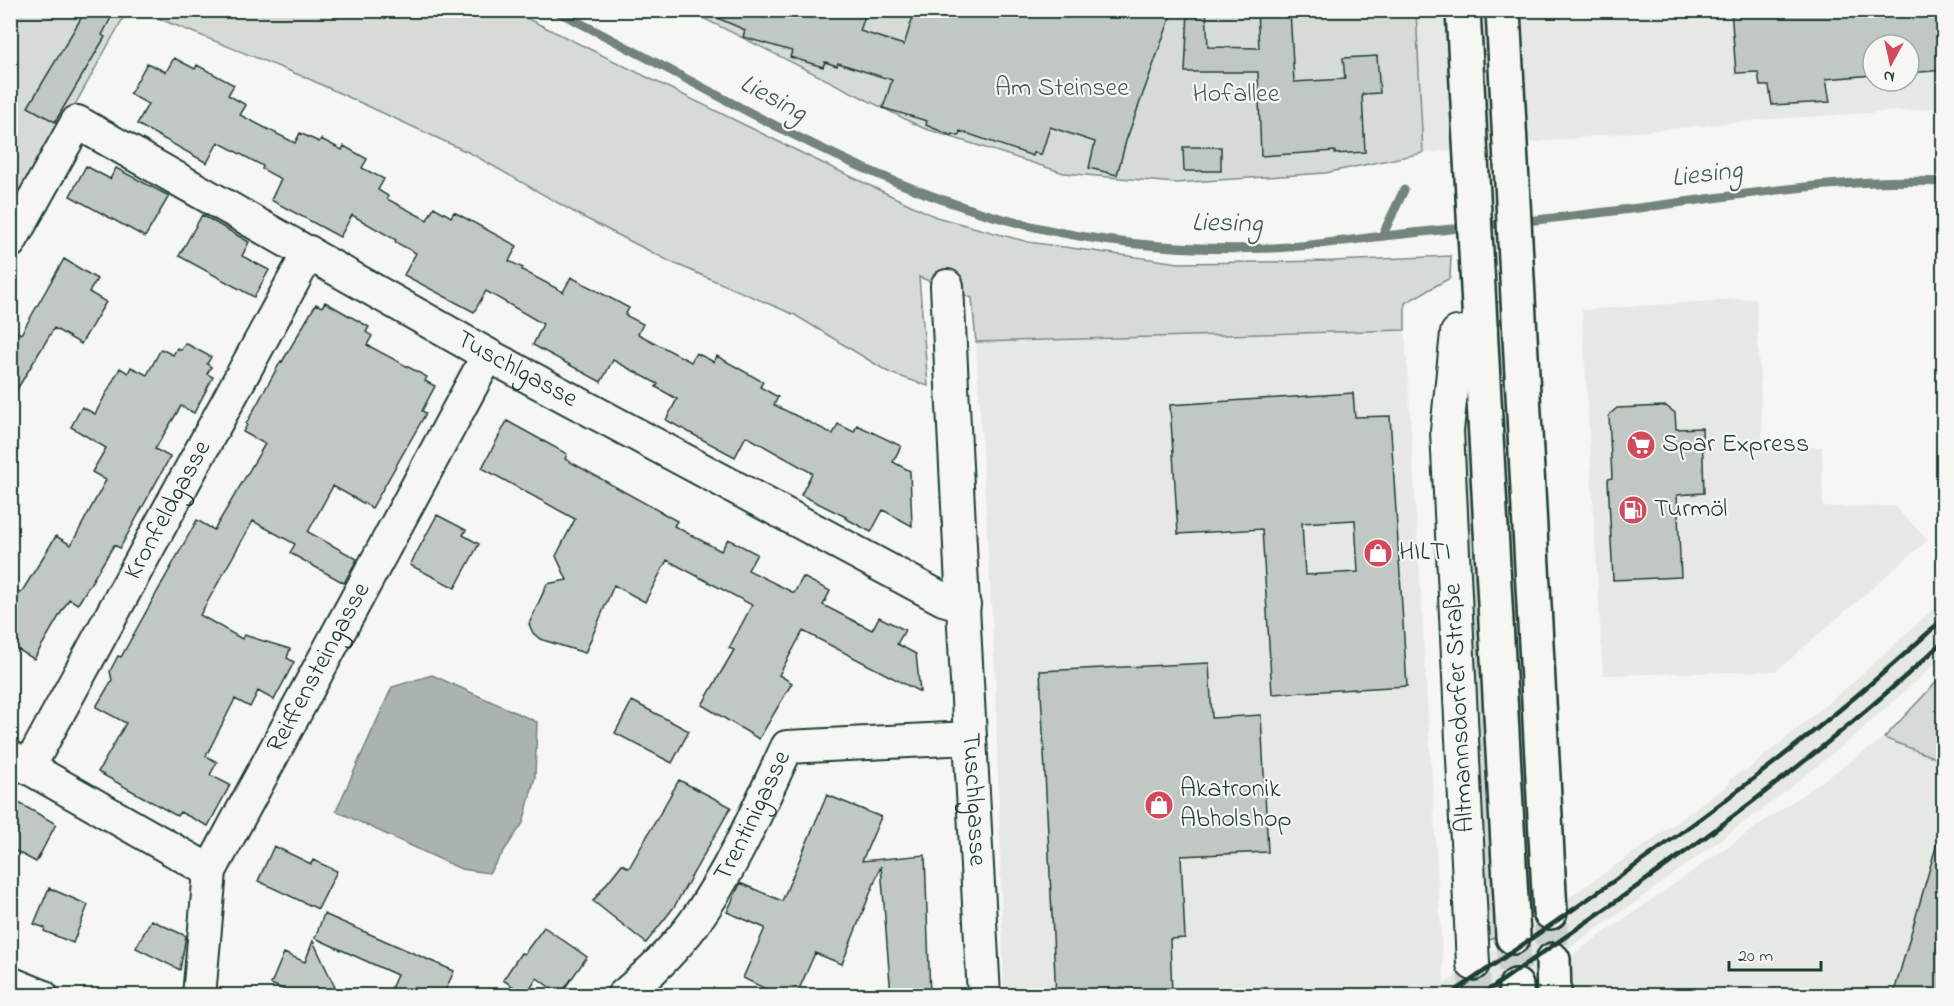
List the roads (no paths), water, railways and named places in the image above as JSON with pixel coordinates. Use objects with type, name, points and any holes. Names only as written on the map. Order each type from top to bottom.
[{"type":"main road","name":"Altmannsdorfer Straße","points":[[1463,10],[1479,289],[1469,332],[1513,937]]},
{"type":"main road","points":[[1503,10],[1550,912]]},
{"type":"main road","points":[[1553,960],[1554,996]]},
{"type":"street","name":"Tuschlgasse","points":[[10,242],[77,122],[488,355],[943,599],[964,605]]},
{"type":"street","name":"Kronfeldgasse","points":[[20,762],[309,252]]},
{"type":"street","name":"Tuschlgasse","points":[[947,286],[984,996]]},
{"type":"street","name":"Altmannsdorfer Straße","points":[[1469,332],[1447,431],[1473,964]]},
{"type":"street","name":"Reiffensteingasse","points":[[199,996],[210,871],[488,355]]},
{"type":"street","name":"Trentinigasse","points":[[623,996],[653,970],[694,924],[725,872],[787,747],[969,738]]},
{"type":"street","points":[[20,762],[210,871]]},
{"type":"street","points":[[10,983],[42,996]]},
{"type":"waterway","name":"Liesing","points":[[554,10],[789,133],[909,187],[971,209],[1035,227],[1124,242],[1214,249],[1289,247],[1806,187],[1875,182],[1944,182]]},
{"type":"waterway","points":[[1382,236],[1404,190]]},
{"type":"tunnel","points":[[1550,912],[1553,960]]},
{"type":"tunnel","points":[[1513,937],[1516,986]]},
{"type":"tunnel","points":[[1473,964],[1475,996]]},
{"type":"railway","points":[[1448,996],[1577,907],[1766,769],[1827,721],[1944,618]]},
{"type":"railway","points":[[1480,996],[1660,870],[1777,783],[1890,690],[1944,641]]},
{"type":"place","name":"Spar Express","points":[[1641,445]]},
{"type":"place","name":"Turmöl","points":[[1633,510]]},
{"type":"place","name":"HILTI","points":[[1378,553]]},
{"type":"place","name":"Akatronik Abholshop","points":[[1159,805]]},
{"type":"park label","name":"Am Steinsee","points":[[1062,89]]},
{"type":"park label","name":"Hofallee","points":[[1236,95]]}]
